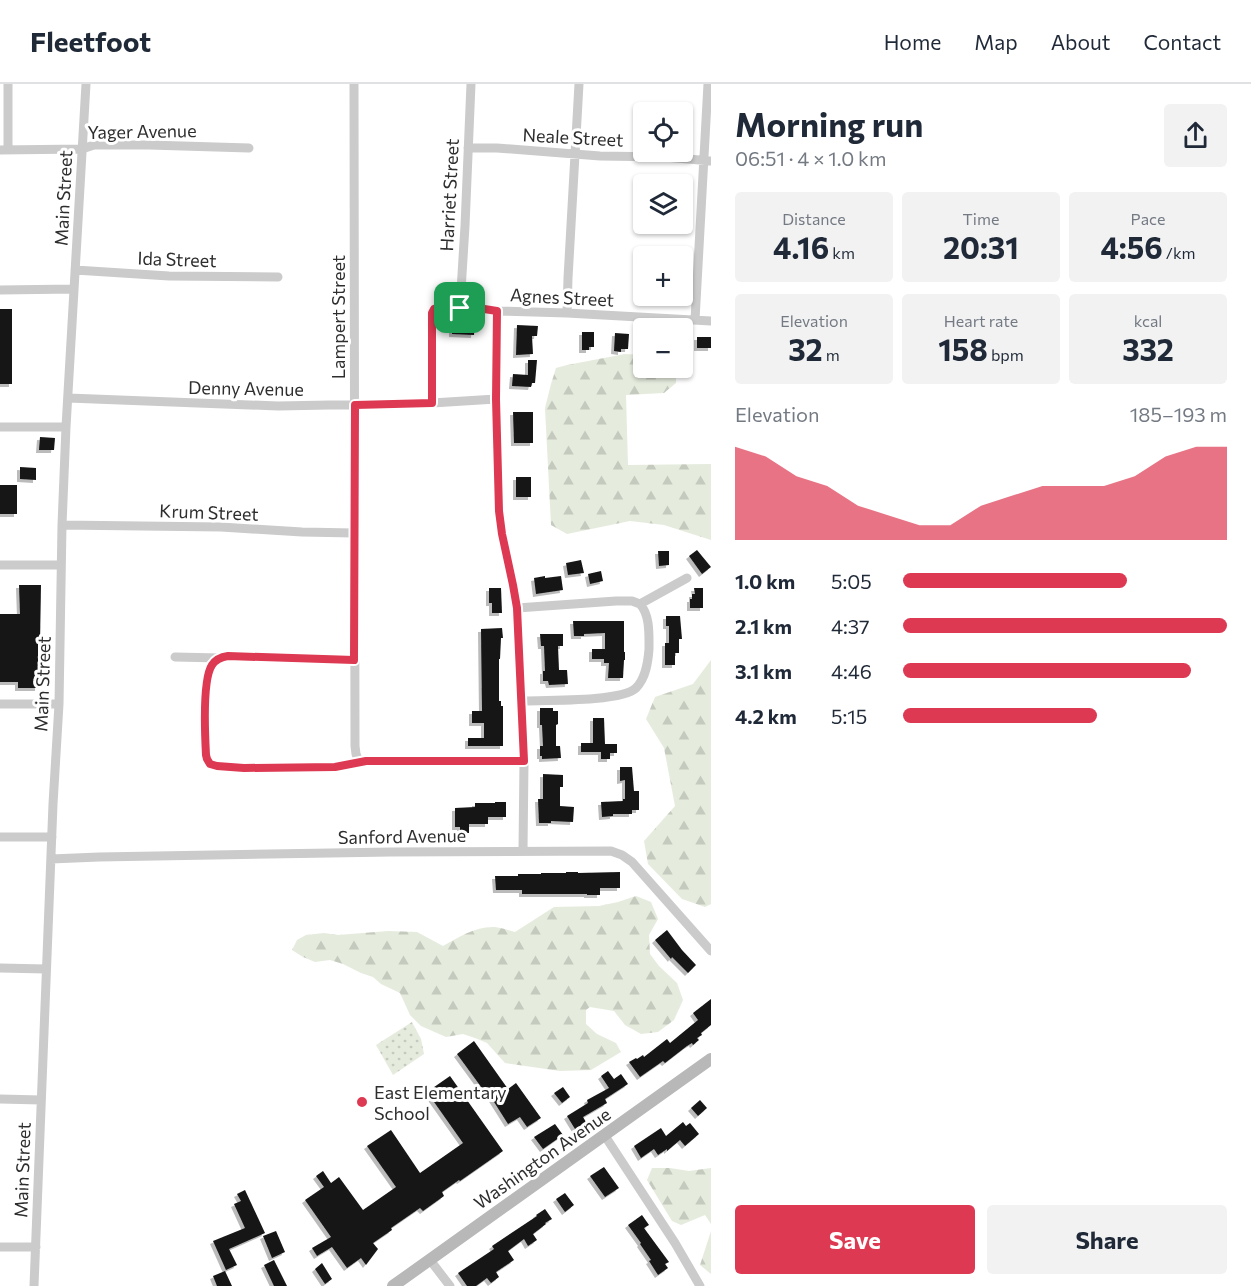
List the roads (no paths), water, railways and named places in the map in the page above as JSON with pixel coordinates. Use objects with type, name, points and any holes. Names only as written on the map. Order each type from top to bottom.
[{"type":"main road","name":"Washington Avenue","points":[[393,1286],[711,1059]]},
{"type":"street","points":[[4,150],[8,84]]},
{"type":"street","name":"Main Street","points":[[34,1286],[59,704],[66,427],[86,84]]},
{"type":"street","name":"Lampert Street","points":[[354,84],[354,660],[356,754],[358,759],[364,762]]},
{"type":"street","name":"Harriet Street","points":[[460,308],[471,84]]},
{"type":"street","points":[[567,313],[579,84]]},
{"type":"street","points":[[695,320],[707,160],[708,84]]},
{"type":"street","name":"Yager Avenue","points":[[4,150],[82,149],[94,145],[249,148]]},
{"type":"street","name":"Neale Street","points":[[468,148],[707,160]]},
{"type":"street","name":"Ida Street","points":[[75,270],[169,276],[278,277]]},
{"type":"street","points":[[0,290],[74,289]]},
{"type":"street","name":"Agnes Street","points":[[432,403],[432,313],[434,309],[478,308],[497,311],[711,321]]},
{"type":"street","points":[[497,311],[496,399],[499,511],[517,608],[524,761],[523,851]]},
{"type":"street","name":"Denny Avenue","points":[[68,398],[278,406],[432,403],[496,399]]},
{"type":"street","points":[[0,427],[66,427]]},
{"type":"street","name":"Krum Street","points":[[62,525],[221,527],[354,533]]},
{"type":"street","points":[[0,565],[62,565]]},
{"type":"street","points":[[640,604],[687,578]]},
{"type":"street","points":[[517,608],[632,601],[640,604],[647,615],[649,647],[643,679],[633,690],[616,696],[521,701]]},
{"type":"street","points":[[175,657],[220,658],[228,656],[354,660]]},
{"type":"street","points":[[220,658],[208,672],[206,755],[210,764],[244,768],[287,768],[335,767],[364,762],[524,761]]},
{"type":"street","points":[[0,704],[59,704]]},
{"type":"street","points":[[0,837],[52,837]]},
{"type":"street","name":"Sanford Avenue","points":[[51,859],[611,851],[632,862],[711,951]]},
{"type":"street","points":[[0,968],[46,969]]},
{"type":"street","points":[[0,1099],[41,1100]]},
{"type":"street","points":[[604,1136],[675,1243],[700,1286]]},
{"type":"street","points":[[0,1247],[36,1247]]},
{"type":"street","points":[[430,1260],[450,1286]]},
{"type":"place","name":"East Elementary School","points":[[362,1102]]}]
